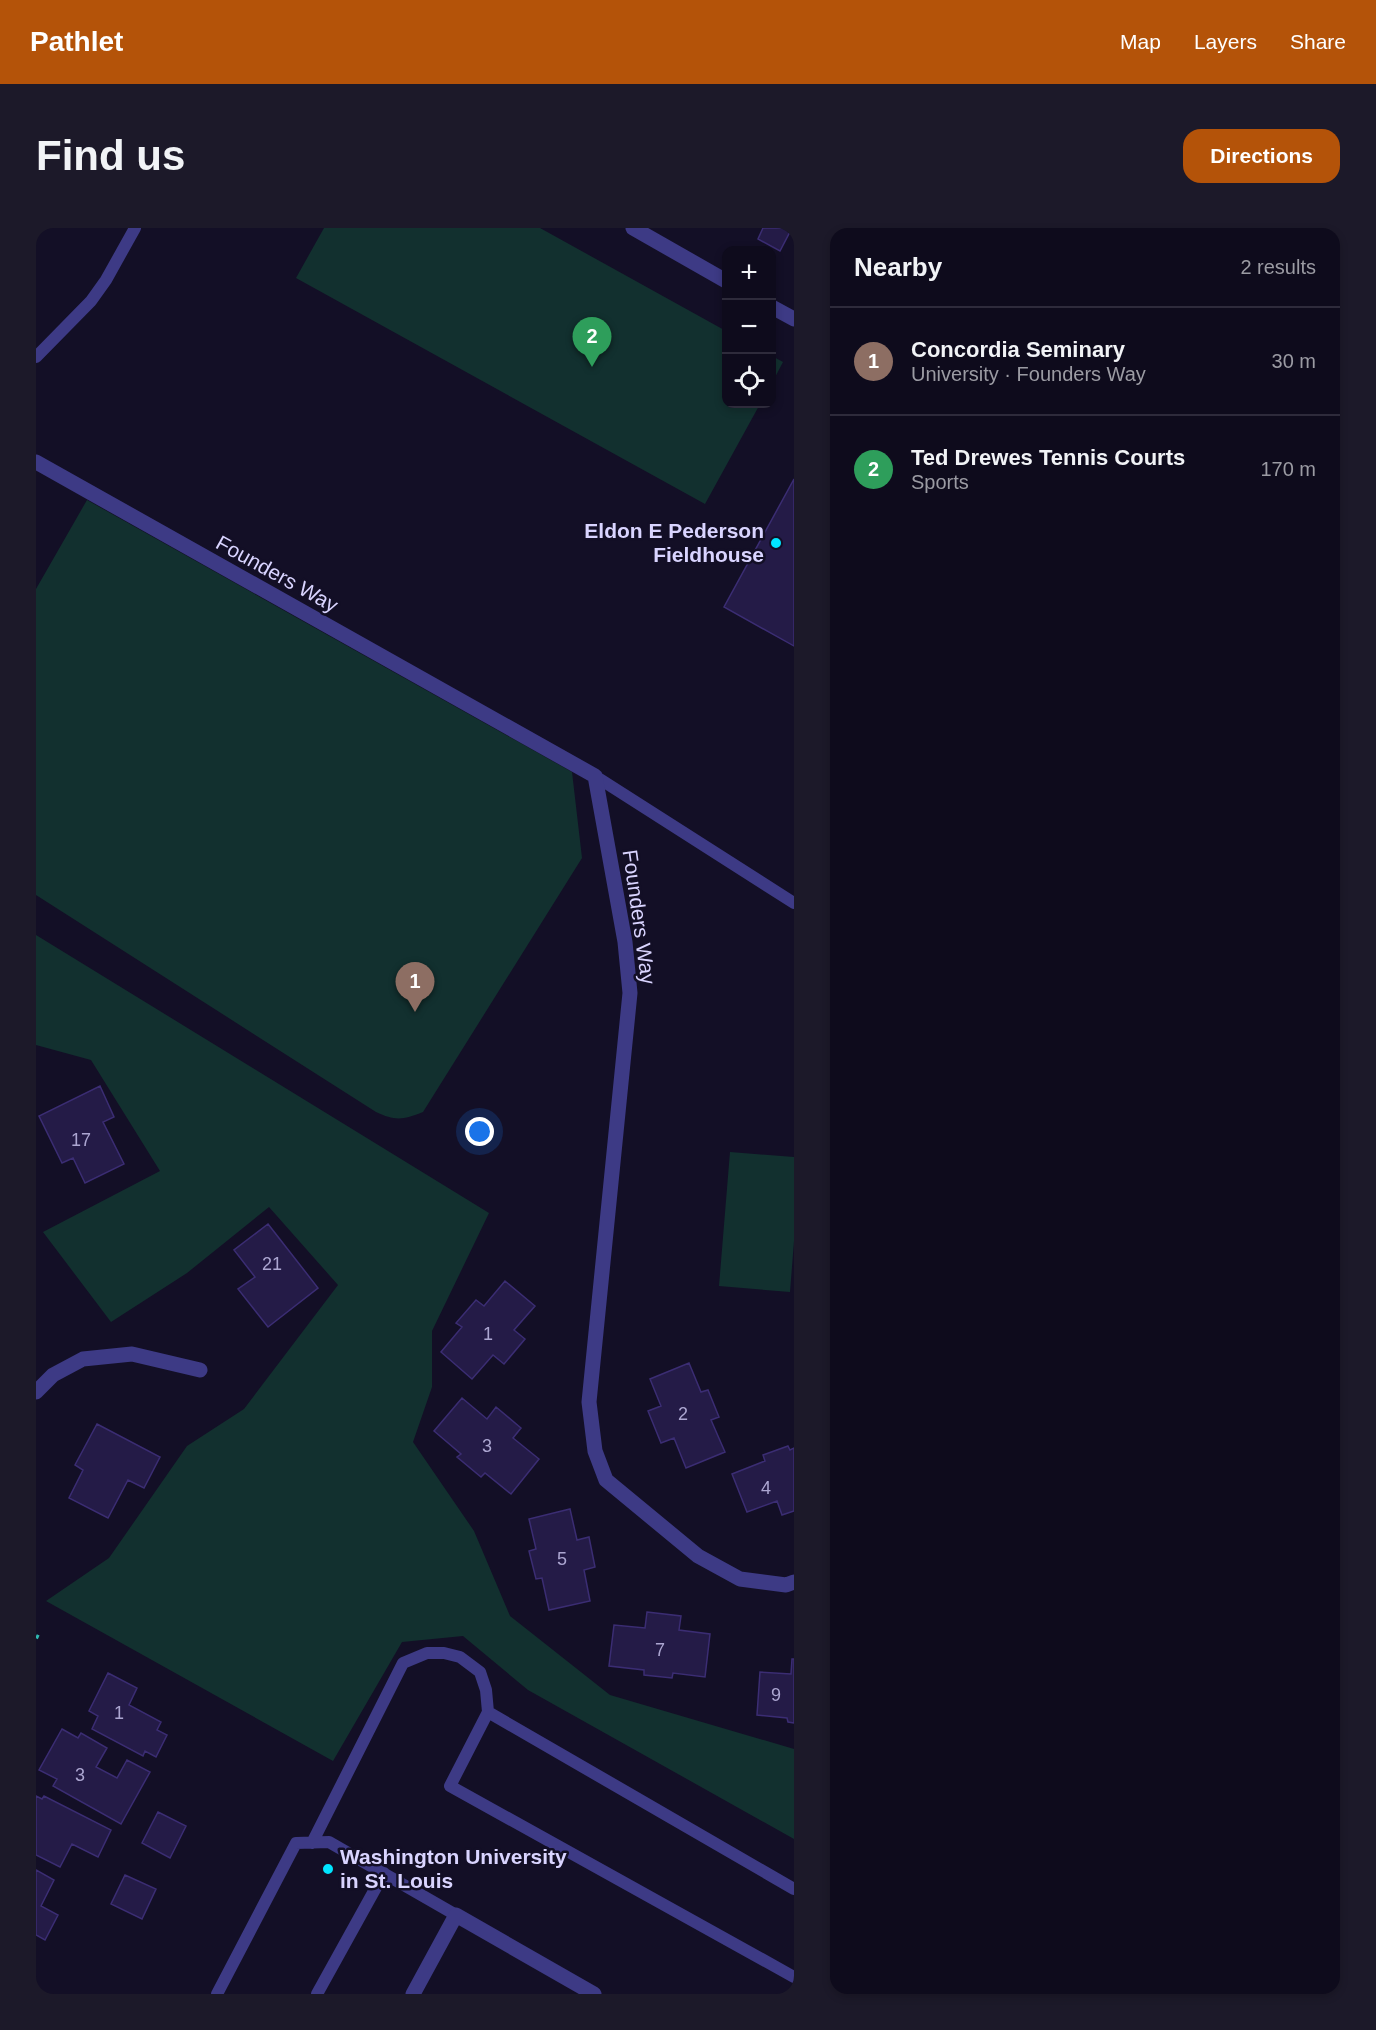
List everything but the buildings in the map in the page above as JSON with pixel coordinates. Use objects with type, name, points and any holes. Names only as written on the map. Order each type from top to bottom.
[{"type":"street","points":[[633,228],[722,279]]},
{"type":"street","points":[[776,310],[794,319]]},
{"type":"street","name":"Founders Way","points":[[36,462],[595,776],[625,942],[630,993],[590,1402],[595,1451],[606,1480],[698,1556],[740,1579],[786,1585],[794,1582]]},
{"type":"street","points":[[36,1392],[54,1375],[83,1359],[132,1354],[200,1370]]},
{"type":"street","points":[[413,1994],[456,1916],[594,1994]]},
{"type":"lane","points":[[36,357],[96,294],[135,228]]},
{"type":"lane","points":[[595,776],[794,903]]},
{"type":"lane","points":[[312,1843],[403,1663],[427,1653],[444,1653],[460,1657],[480,1672],[486,1690],[488,1712],[450,1786],[794,1977]]},
{"type":"lane","points":[[488,1712],[794,1889]]},
{"type":"lane","points":[[218,1994],[296,1843],[329,1842],[456,1916]]},
{"type":"lane","points":[[317,1994],[384,1873]]},
{"type":"path","points":[[36,1636],[42,1639]]},
{"type":"green space","points":[[324,228],[540,228],[722,329],[722,408],[758,408],[705,504],[296,278]]},
{"type":"green space","points":[[776,358],[783,362],[776,375]]},
{"type":"green space","points":[[87,500],[572,772],[582,858],[423,1112],[399,1118],[376,1112],[36,895],[36,589]]},
{"type":"green space","points":[[36,935],[489,1213],[432,1331],[432,1387],[413,1442],[474,1531],[510,1616],[610,1695],[794,1749],[794,1839],[528,1690],[463,1636],[402,1642],[333,1761],[46,1601],[109,1558],[187,1446],[244,1409],[338,1285],[269,1207],[187,1273],[111,1322],[43,1232],[160,1171],[91,1060],[36,1045]]},
{"type":"green space","points":[[730,1152],[794,1157],[794,1241],[790,1292],[719,1286]]},
{"type":"place","name":"Ted Drewes Tennis Courts","points":[[592,367]]},
{"type":"place","name":"Eldon E Pederson Fieldhouse","points":[[776,543]]},
{"type":"place","name":"Concordia Seminary","points":[[415,1012]]},
{"type":"place","name":"Washington University in St. Louis","points":[[328,1869]]}]
